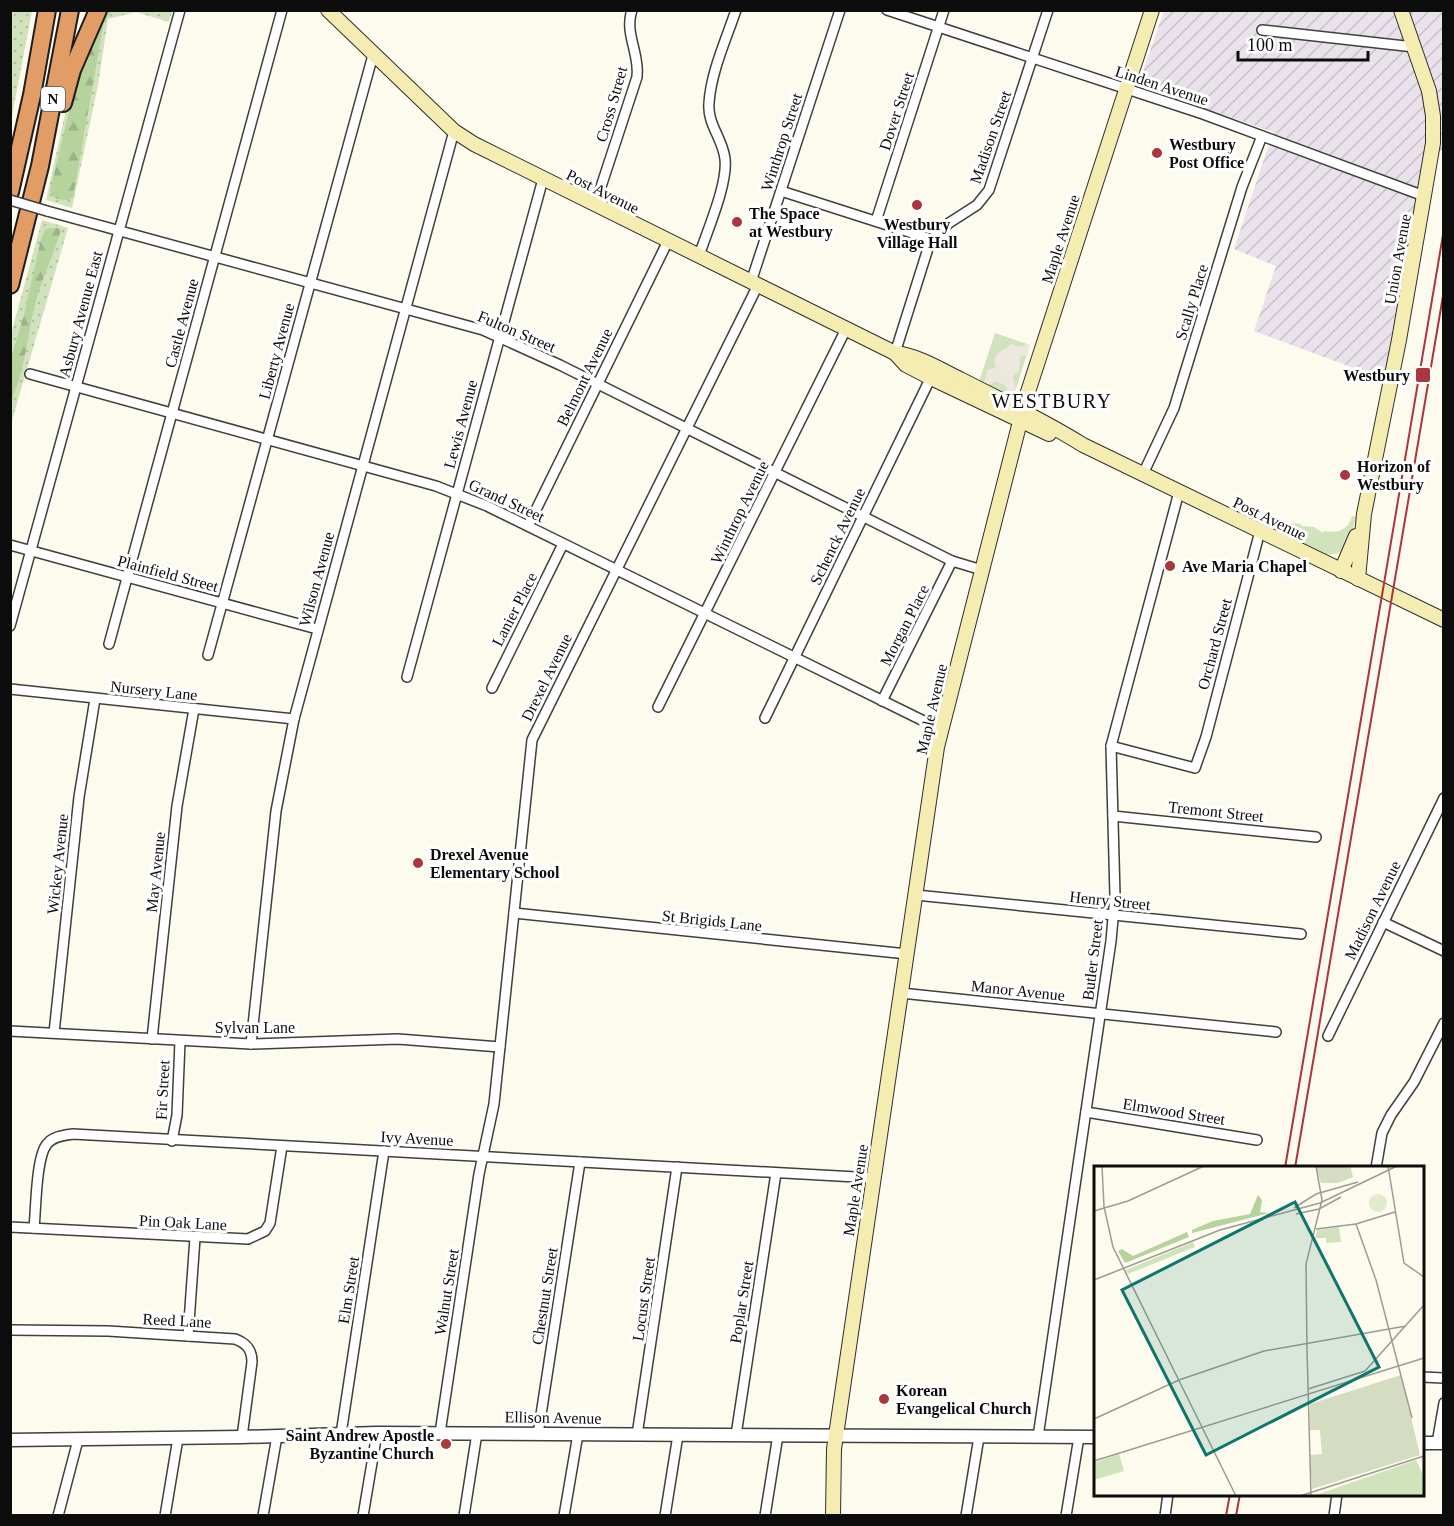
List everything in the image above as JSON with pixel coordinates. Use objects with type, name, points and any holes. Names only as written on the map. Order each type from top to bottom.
[{"type":"highway","points":[[32,95],[38,10]]},
{"type":"highway","name":"N","points":[[10,192],[32,95],[47,10]]},
{"type":"highway","name":"N","points":[[10,285],[40,166],[70,10]]},
{"type":"highway","points":[[40,166],[61,109],[72,70],[98,10]]},
{"type":"main road","name":"Post Avenue","points":[[328,10],[454,131],[474,144],[846,329],[896,353],[911,355],[934,372],[1065,441],[1083,445],[1443,620]]},
{"type":"main road","name":"Maple Avenue","points":[[832,1515],[834,1449],[936,753],[1021,416],[1152,10]]},
{"type":"main road","name":"Union Avenue","points":[[1358,579],[1364,514],[1400,340],[1433,143],[1433,116],[1429,91],[1401,10]]},
{"type":"main road","name":"Union Avenue","points":[[1341,571],[1364,514]]},
{"type":"street","name":"Asbury Avenue East","points":[[10,626],[180,10]]},
{"type":"street","name":"Castle Avenue","points":[[109,644],[282,10]]},
{"type":"street","name":"Cross Street","points":[[595,205],[637,77],[638,59],[630,35],[629,20],[632,10]]},
{"type":"street","points":[[699,256],[725,171],[723,150],[713,128],[708,106],[713,78],[736,10]]},
{"type":"street","name":"Winthrop Street","points":[[754,283],[781,191],[840,10]]},
{"type":"street","name":"Linden Avenue","points":[[887,10],[1127,89],[1424,196]]},
{"type":"street","name":"Dover Street","points":[[876,221],[944,10]]},
{"type":"street","name":"Madison Street","points":[[931,239],[949,223],[977,205],[988,190],[1048,10]]},
{"type":"street","points":[[1262,30],[1414,47]]},
{"type":"street","name":"Liberty Avenue","points":[[208,655],[373,55]]},
{"type":"street","name":"Wilson Avenue","points":[[251,1044],[276,811],[294,719],[454,131]]},
{"type":"street","name":"Scally Place","points":[[1143,474],[1174,408],[1242,187],[1262,136]]},
{"type":"street","name":"Lewis Avenue","points":[[407,677],[543,179]]},
{"type":"street","points":[[781,191],[931,239],[896,353]]},
{"type":"street","name":"Fulton Street","points":[[10,200],[483,330],[598,384],[952,561],[982,570]]},
{"type":"street","name":"Belmont Avenue","points":[[528,526],[668,241]]},
{"type":"street","name":"Drexel Avenue","points":[[483,1156],[494,1104],[532,740],[686,428],[754,283]]},
{"type":"street","name":"Winthrop Avenue","points":[[658,707],[846,329]]},
{"type":"street","name":"Schenck Avenue","points":[[765,718],[934,372]]},
{"type":"street","name":"Grand Street","points":[[30,374],[436,486],[457,494],[487,506],[942,730]]},
{"type":"street","name":"Butler Street","points":[[1038,1437],[1113,915],[1115,896],[1111,746],[1179,492]]},
{"type":"street","name":"Orchard Street","points":[[1111,746],[1195,768],[1260,531]]},
{"type":"street","name":"Lanier Place","points":[[492,688],[563,544]]},
{"type":"street","name":"Plainfield Street","points":[[10,545],[317,629]]},
{"type":"street","name":"Morgan Place","points":[[882,701],[952,561]]},
{"type":"street","name":"Nursery Lane","points":[[10,689],[294,719]]},
{"type":"street","name":"Wickey Avenue","points":[[54,1033],[79,796],[95,699]]},
{"type":"street","name":"May Avenue","points":[[152,1039],[177,806],[194,709]]},
{"type":"street","name":"Madison Avenue","points":[[1329,1036],[1443,798]]},
{"type":"street","name":"Tremont Street","points":[[1113,816],[1316,837]]},
{"type":"street","name":"Henry Street","points":[[916,895],[1301,934]]},
{"type":"street","name":"St Brigids Lane","points":[[514,913],[907,954]]},
{"type":"street","points":[[1383,922],[1443,951]]},
{"type":"street","name":"Manor Avenue","points":[[901,993],[1276,1032]]},
{"type":"street","points":[[1376,1166],[1382,1133],[1391,1115],[1414,1082],[1443,1023]]},
{"type":"street","name":"Sylvan Lane","points":[[10,1031],[251,1044],[398,1039],[500,1047]]},
{"type":"street","name":"Fir Street","points":[[172,1141],[177,1115],[180,1041]]},
{"type":"street","name":"Elmwood Street","points":[[1086,1112],[1257,1140]]},
{"type":"street","name":"Ivy Avenue","points":[[34,1228],[40,1158],[51,1140],[63,1135],[74,1134],[874,1178]]},
{"type":"street","name":"Pin Oak Lane","points":[[10,1227],[248,1239],[265,1231],[273,1214],[282,1146]]},
{"type":"street","name":"Elm Street","points":[[341,1434],[384,1151]]},
{"type":"street","name":"Walnut Street","points":[[440,1433],[483,1156]]},
{"type":"street","name":"Chestnut Street","points":[[538,1434],[580,1162]]},
{"type":"street","name":"Locust Street","points":[[637,1435],[677,1167]]},
{"type":"street","name":"Poplar Street","points":[[736,1435],[776,1173]]},
{"type":"street","points":[[188,1336],[195,1238]]},
{"type":"street","name":"Reed Lane","points":[[10,1330],[108,1331],[235,1339],[243,1342],[250,1350],[252,1362],[242,1437]]},
{"type":"street","points":[[1424,1377],[1443,1378]]},
{"type":"street","points":[[1424,1443],[1440,1443],[1443,1403]]},
{"type":"street","points":[[363,1515],[377,1433]]},
{"type":"street","name":"Ellison Avenue","points":[[10,1440],[377,1433],[1094,1437]]},
{"type":"street","points":[[464,1515],[477,1433]]},
{"type":"street","points":[[564,1515],[578,1434]]},
{"type":"street","points":[[665,1515],[678,1435]]},
{"type":"street","points":[[765,1515],[778,1435]]},
{"type":"street","points":[[263,1515],[277,1436]]},
{"type":"street","points":[[966,1515],[979,1437]]},
{"type":"street","points":[[1066,1515],[1079,1437]]},
{"type":"street","points":[[165,1515],[178,1438]]},
{"type":"street","points":[[58,1515],[78,1440]]},
{"type":"street","points":[[1165,1515],[1168,1496]]},
{"type":"street","points":[[1334,1515],[1337,1496]]},
{"type":"shaded area","points":[[1164,11],[1443,11],[1443,151],[1436,151],[1397,384],[1254,331],[1276,266],[1234,249],[1273,132],[1138,85]]},
{"type":"shaded area","points":[[1011,344],[1022,347],[1026,344],[1030,345],[1027,356],[1020,358],[1019,370],[1013,378],[1016,389],[1013,398],[1005,394],[1007,389],[1005,385],[995,381],[988,386],[982,383],[986,378],[987,370],[996,367],[994,361],[997,354]]},
{"type":"green space","points":[[11,11],[32,11],[11,121]]},
{"type":"green space","points":[[102,11],[172,11],[169,22],[136,12],[108,19],[98,85],[72,208],[46,200],[71,87]]},
{"type":"green space","points":[[104,11],[111,11],[104,22],[73,197],[69,200],[60,200],[55,198],[50,191],[79,70]]},
{"type":"green space","points":[[42,220],[68,228],[11,424],[11,334]]},
{"type":"green space","points":[[50,228],[61,230],[37,297],[20,376],[11,402],[11,358],[24,315],[41,239],[45,230]]},
{"type":"green space","points":[[995,333],[1030,345],[1013,398],[979,382]]},
{"type":"green space","points":[[1352,516],[1356,517],[1348,541],[1344,548],[1332,554],[1318,552],[1292,539],[1292,529],[1282,527],[1280,524],[1281,520],[1314,527],[1323,533],[1324,531],[1334,532],[1345,528]]},
{"type":"railway","points":[[1285,1166],[1444,229]]},
{"type":"railway","points":[[1295,1166],[1444,290]]},
{"type":"railway","points":[[1226,1516],[1230,1496]]},
{"type":"railway","points":[[1236,1516],[1240,1496]]},
{"type":"place","name":"Westbury Post Office","points":[[1157,153]]},
{"type":"place","name":"Westbury Village Hall","points":[[917,205]]},
{"type":"place","name":"The Space at Westbury","points":[[737,222]]},
{"type":"place","name":"Westbury","points":[[1423,375]]},
{"type":"place","name":"Horizon of Westbury","points":[[1345,475]]},
{"type":"place","name":"Ave Maria Chapel","points":[[1170,566]]},
{"type":"place","name":"Drexel Avenue Elementary School","points":[[418,863]]},
{"type":"place","name":"Korean Evangelical Church","points":[[884,1399]]},
{"type":"place","name":"Saint Andrew Apostle Byzantine Church","points":[[446,1444]]},
{"type":"district","name":"WESTBURY","points":[[1052,401]]}]
